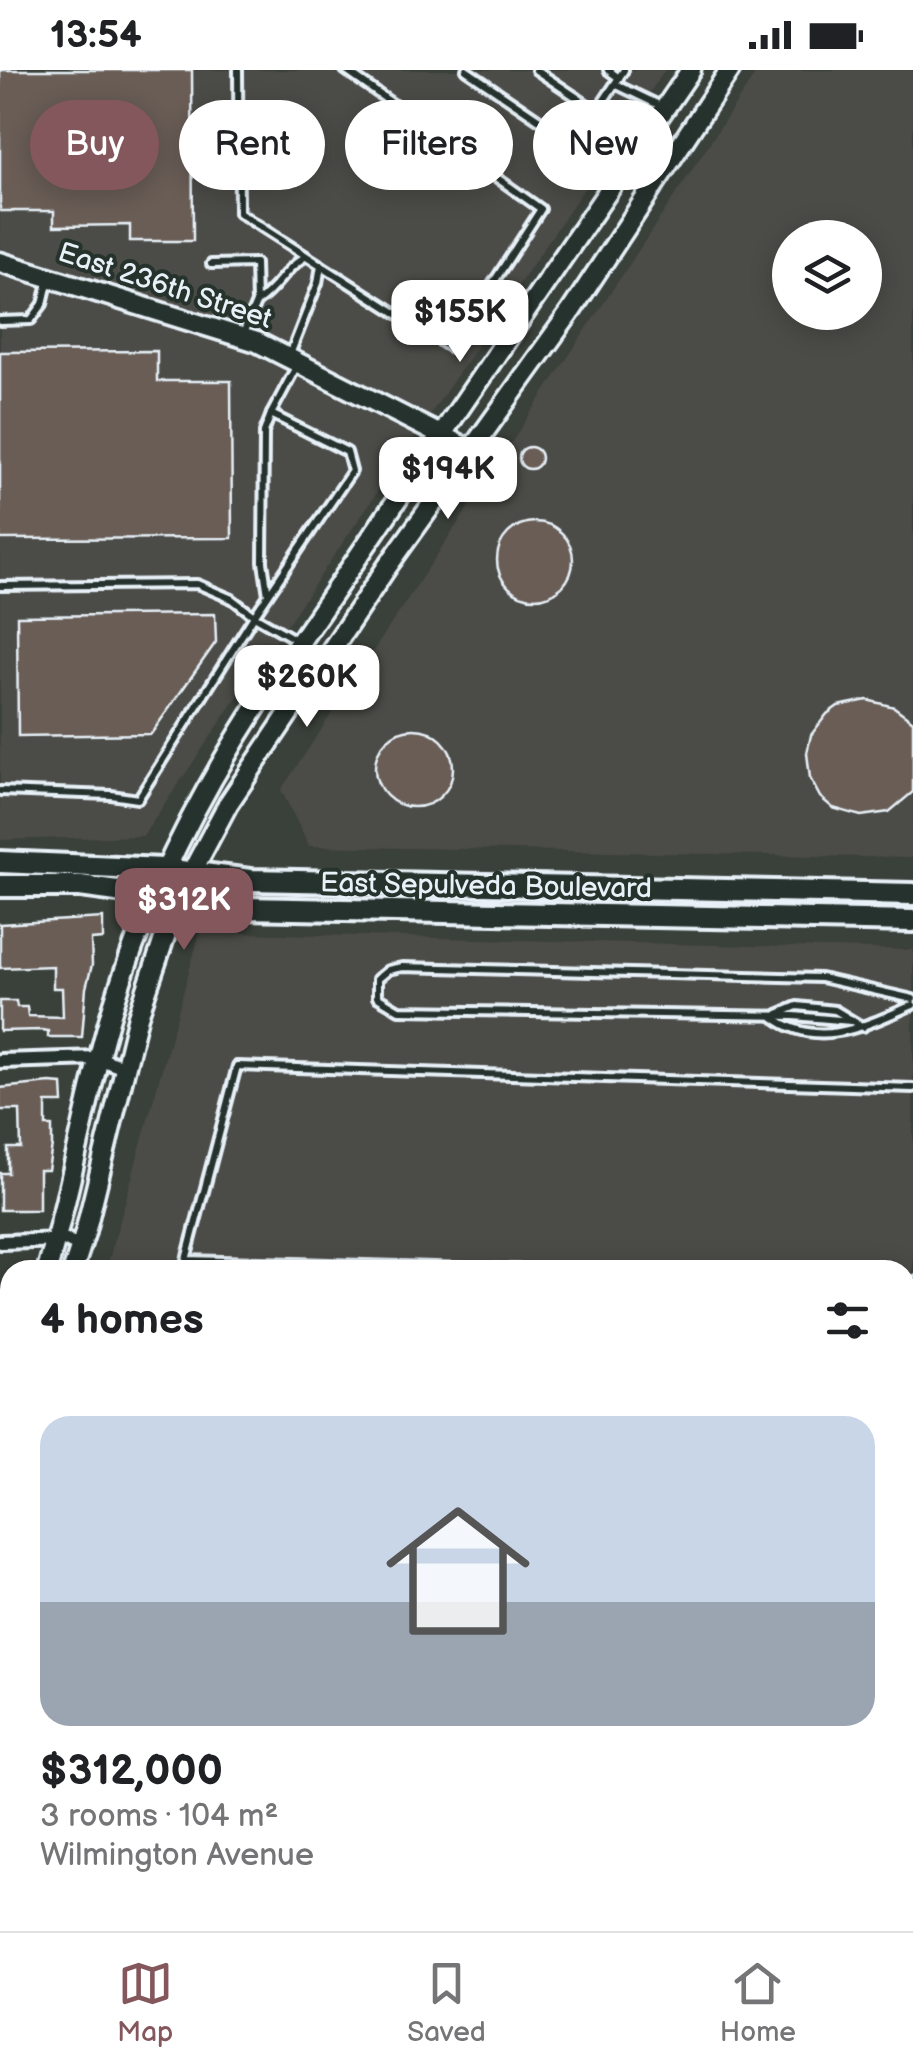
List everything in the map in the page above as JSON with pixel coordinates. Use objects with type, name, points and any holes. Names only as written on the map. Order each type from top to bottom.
[{"type":"main road","points":[[670,100],[691,70]]},
{"type":"main road","points":[[76,1260],[138,1016],[178,898],[237,790],[387,567],[571,311],[730,70]]},
{"type":"main road","points":[[49,1260],[112,1008],[152,896],[204,790],[299,642],[609,190]]},
{"type":"main road","name":"East 236th Street","points":[[0,262],[241,338],[470,450]]},
{"type":"main road","name":"East Sepulveda Boulevard","points":[[0,862],[164,869],[250,880],[913,894]]},
{"type":"main road","name":"East Sepulveda Boulevard","points":[[0,886],[80,886],[243,908],[913,921]]},
{"type":"street","points":[[0,1061],[98,1058],[125,1068]]},
{"type":"street","points":[[0,1242],[66,1240],[80,1247]]},
{"type":"lane","points":[[238,70],[238,214],[451,348],[541,209],[345,70]]},
{"type":"lane","points":[[466,70],[533,115]]},
{"type":"lane","points":[[536,70],[580,100]]},
{"type":"lane","points":[[608,70],[653,100]]},
{"type":"lane","points":[[603,100],[619,77]]},
{"type":"lane","points":[[256,303],[271,293],[286,268],[306,256]]},
{"type":"lane","points":[[211,264],[255,263],[256,303],[241,338]]},
{"type":"lane","points":[[268,595],[263,562],[264,432],[294,361],[321,265]]},
{"type":"lane","points":[[0,321],[31,320],[43,304],[50,277]]},
{"type":"lane","points":[[0,791],[112,795],[138,800],[254,616],[352,471],[348,452],[271,414]]},
{"type":"lane","points":[[0,586],[197,584],[232,599],[299,642]]},
{"type":"lane","points":[[863,1027],[834,1010],[797,1006],[772,1016],[399,1010],[377,997],[377,979],[388,970],[402,967],[821,978],[913,1002]]},
{"type":"lane","points":[[772,1016],[788,1028],[830,1036],[863,1027],[913,1002]]},
{"type":"lane","points":[[186,1260],[238,1066],[913,1088]]},
{"type":"shaded area","points":[[0,70],[665,70],[645,100],[533,100],[533,190],[583,190],[143,836],[0,840]]},
{"type":"shaded area","points":[[758,70],[913,70],[913,858],[309,846],[281,790]]},
{"type":"shaded area","points":[[200,932],[913,950],[913,1260],[109,1260]]},
{"type":"building","points":[[0,70],[192,70],[192,100],[179,100],[179,190],[193,190],[193,241],[130,241],[130,225],[54,226],[54,211],[0,211]]},
{"type":"building","points":[[157,351],[157,381],[231,381],[232,538],[0,539],[0,352]]},
{"type":"building","points":[[526,447],[534,447],[541,458],[534,469],[526,469],[519,462],[519,454]]},
{"type":"building","points":[[535,522],[562,533],[573,560],[562,587],[535,598],[508,587],[497,560],[508,533]]},
{"type":"building","points":[[215,614],[216,642],[151,734],[18,736],[17,616]]},
{"type":"building","points":[[867,700],[894,707],[913,721],[913,792],[889,812],[861,816],[833,808],[820,797],[810,778],[807,753],[811,735],[827,714],[838,706]]},
{"type":"building","points":[[414,729],[442,740],[453,768],[442,796],[414,807],[386,796],[375,768],[386,740]]},
{"type":"building","points":[[103,918],[103,939],[91,940],[92,965],[82,1037],[48,1037],[48,1031],[42,1030],[0,1031],[0,1001],[16,1001],[17,1007],[27,1007],[28,1016],[63,1017],[62,988],[53,988],[53,966],[0,968],[0,924]]},
{"type":"building","points":[[62,1084],[63,1103],[46,1103],[46,1126],[52,1126],[52,1146],[48,1170],[39,1170],[39,1210],[0,1210],[0,1173],[8,1173],[8,1148],[21,1148],[20,1110],[0,1110],[0,1088]]}]
